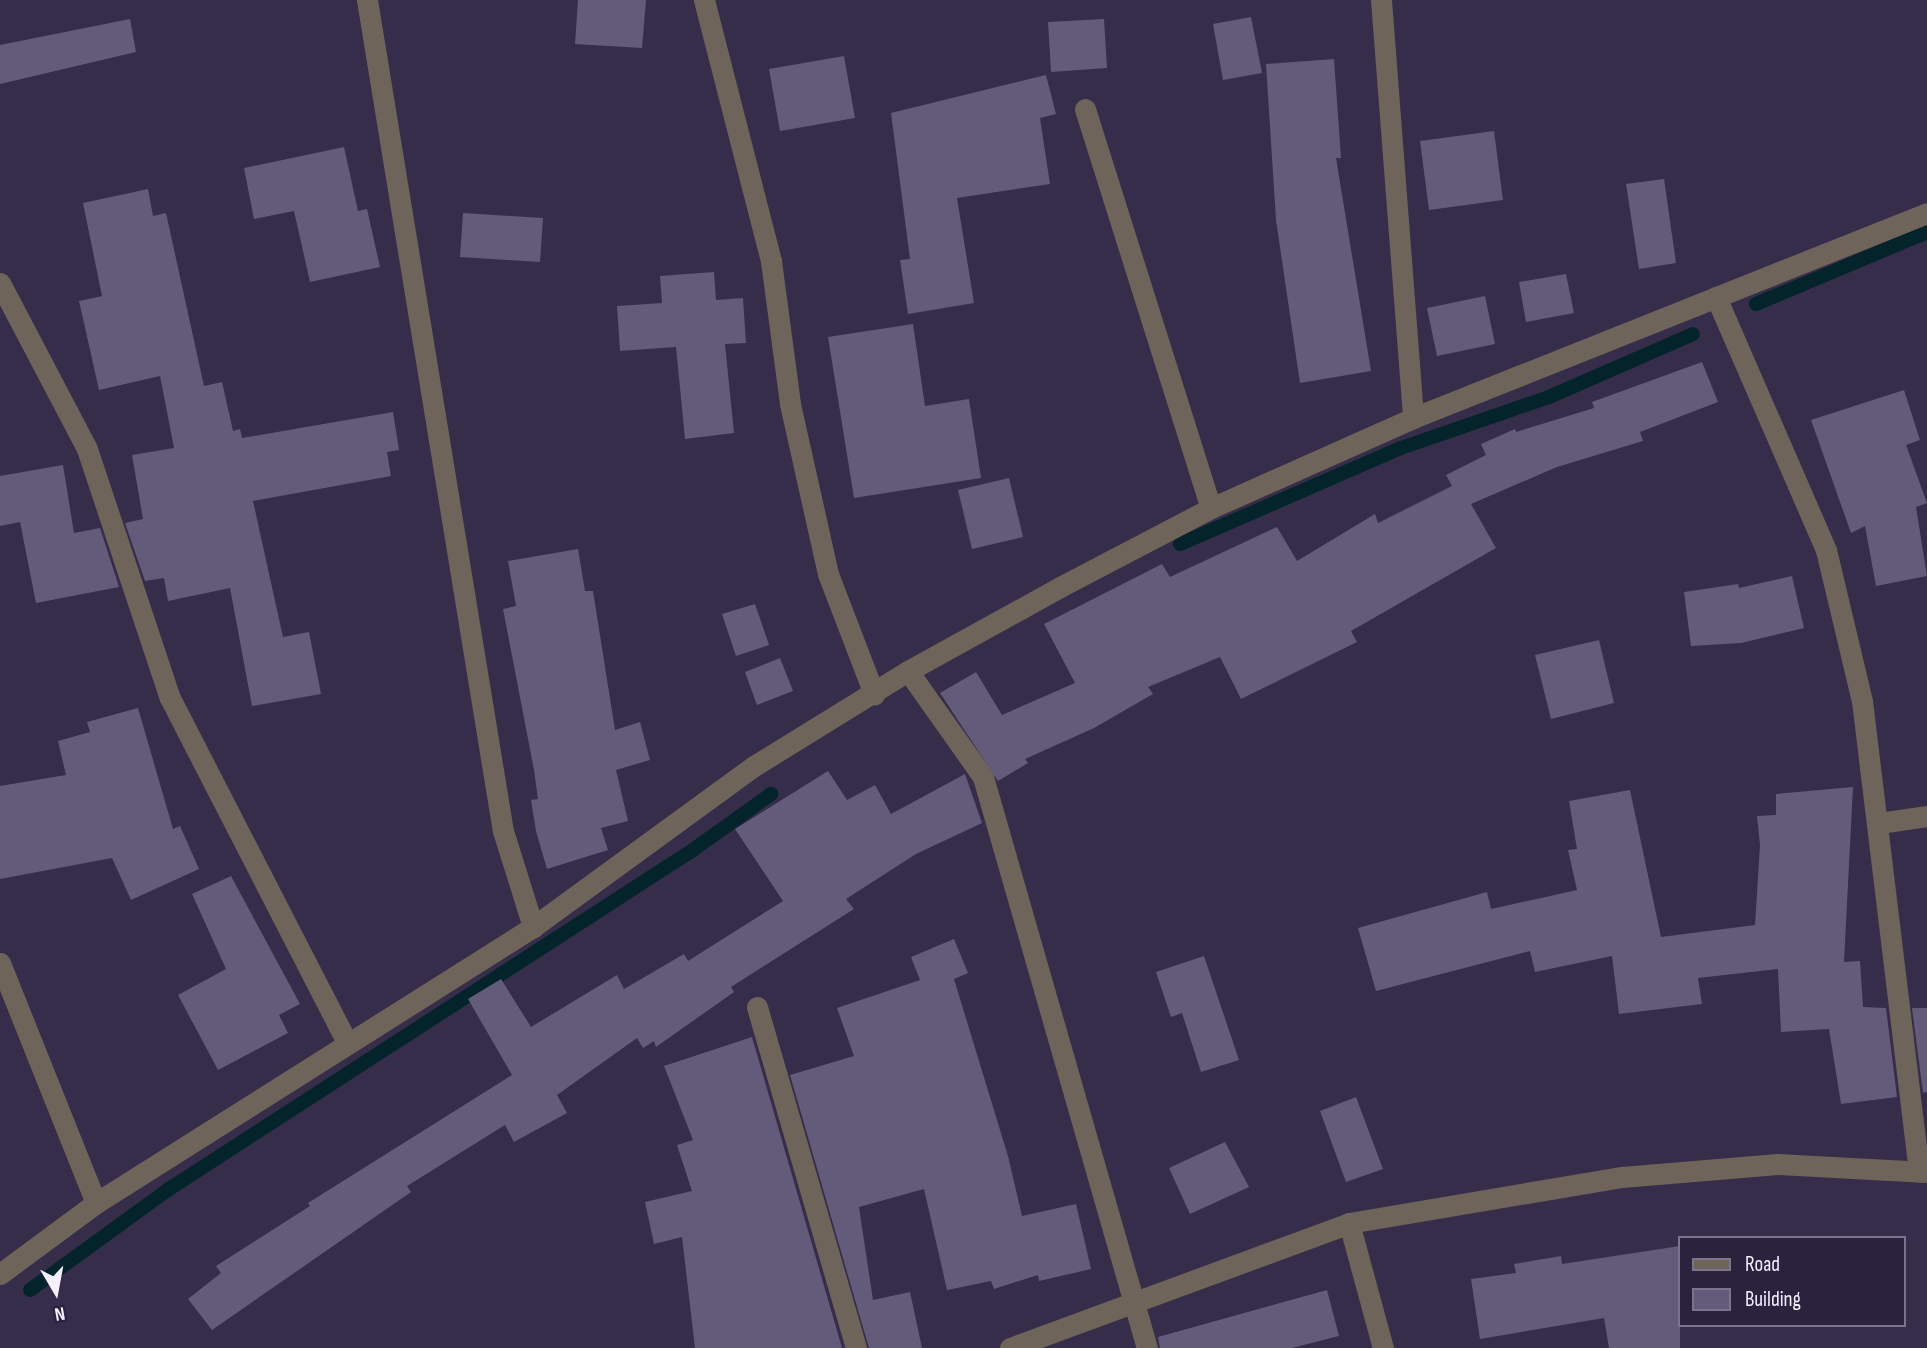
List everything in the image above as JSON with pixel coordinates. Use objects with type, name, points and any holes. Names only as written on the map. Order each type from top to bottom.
[{"type":"street","points":[[367,0],[503,831],[533,927]]},
{"type":"street","points":[[704,0],[771,261],[790,404],[828,574],[874,694]]},
{"type":"street","points":[[1381,0],[1413,418]]},
{"type":"street","points":[[1085,109],[1211,508]]},
{"type":"street","points":[[0,1274],[96,1203],[533,927],[754,766],[908,671],[1211,508],[1413,418],[1927,213]]},
{"type":"street","points":[[0,283],[87,449],[170,698],[347,1043]]},
{"type":"street","points":[[1010,1348],[1132,1300],[1349,1223],[1622,1177],[1777,1164],[1923,1172],[1862,701],[1826,550],[1716,297]]},
{"type":"street","points":[[908,671],[983,777],[1147,1348]]},
{"type":"street","points":[[1879,823],[1927,816]]},
{"type":"street","points":[[0,963],[96,1203]]},
{"type":"street","points":[[757,1007],[856,1348]]},
{"type":"street","points":[[1349,1223],[1384,1348]]},
{"type":"building","points":[[578,0],[646,0],[642,48],[575,44]]},
{"type":"building","points":[[1251,17],[1262,73],[1223,80],[1213,24]]},
{"type":"building","points":[[130,19],[136,52],[0,84],[0,45]]},
{"type":"building","points":[[1104,19],[1107,68],[1051,72],[1048,22]]},
{"type":"building","points":[[844,56],[855,118],[780,131],[769,69]]},
{"type":"building","points":[[1334,59],[1341,158],[1336,158],[1371,371],[1300,383],[1276,220],[1266,64]]},
{"type":"building","points":[[1046,75],[1056,114],[1040,118],[1050,184],[957,198],[974,303],[908,314],[900,260],[910,259],[891,113]]},
{"type":"building","points":[[1494,131],[1503,200],[1429,210],[1420,141]]},
{"type":"building","points":[[344,147],[358,211],[367,209],[380,267],[310,282],[294,211],[254,219],[244,168]]},
{"type":"building","points":[[1664,179],[1676,263],[1639,269],[1626,184]]},
{"type":"building","points":[[148,189],[153,216],[166,213],[204,386],[222,382],[233,431],[240,429],[242,438],[393,412],[399,450],[387,452],[391,476],[253,501],[283,637],[309,632],[321,694],[252,706],[230,588],[168,601],[164,578],[145,581],[125,523],[143,519],[132,455],[174,448],[160,376],[99,390],[79,301],[102,296],[83,203]]},
{"type":"building","points":[[463,213],[543,218],[540,262],[460,257]]},
{"type":"building","points":[[714,272],[716,300],[743,298],[746,343],[725,344],[734,433],[685,439],[676,347],[620,351],[617,306],[662,303],[660,276]]},
{"type":"building","points":[[1566,274],[1574,313],[1526,322],[1519,282]]},
{"type":"building","points":[[1485,296],[1495,344],[1437,356],[1427,308]]},
{"type":"building","points":[[913,324],[925,406],[969,399],[981,478],[854,498],[828,337]]},
{"type":"building","points":[[1702,362],[1718,402],[1640,432],[1643,441],[1557,467],[1471,504],[1496,548],[1351,631],[1357,642],[1241,699],[1220,657],[1148,687],[1153,694],[1094,728],[1025,759],[1028,763],[998,781],[940,693],[976,672],[1002,715],[1075,683],[1044,624],[1162,564],[1170,577],[1277,527],[1297,561],[1375,514],[1378,523],[1452,486],[1446,475],[1486,455],[1481,444],[1515,429],[1516,432],[1594,408],[1592,402]]},
{"type":"building","points":[[1904,390],[1920,440],[1906,445],[1927,503],[1916,507],[1927,576],[1876,586],[1865,526],[1851,533],[1811,420]]},
{"type":"building","points":[[63,465],[74,533],[100,528],[119,587],[36,603],[20,522],[0,526],[0,476]]},
{"type":"building","points":[[1009,478],[1023,537],[972,549],[958,490]]},
{"type":"building","points":[[578,549],[585,591],[593,591],[615,730],[640,722],[650,760],[616,770],[628,821],[601,828],[608,850],[547,869],[536,831],[531,800],[538,799],[534,770],[503,609],[516,606],[508,561]]},
{"type":"building","points":[[1792,576],[1804,628],[1741,643],[1691,646],[1684,592],[1738,584],[1739,588]]},
{"type":"building","points":[[755,604],[769,645],[736,656],[722,614]]},
{"type":"building","points":[[1599,640],[1614,703],[1551,719],[1535,655]]},
{"type":"building","points":[[780,658],[793,691],[757,705],[745,672]]},
{"type":"building","points":[[138,708],[173,829],[180,826],[199,869],[131,900],[112,858],[0,879],[0,786],[66,775],[58,741],[90,732],[87,722]]},
{"type":"building","points":[[828,771],[847,800],[875,785],[891,814],[965,774],[982,823],[916,854],[846,899],[854,909],[731,987],[734,992],[656,1047],[654,1041],[643,1048],[637,1038],[557,1095],[567,1113],[514,1142],[505,1125],[407,1186],[411,1192],[212,1330],[188,1299],[221,1273],[216,1266],[310,1206],[308,1203],[512,1075],[468,999],[501,979],[531,1027],[617,975],[624,989],[684,954],[688,961],[783,901],[735,829]]},
{"type":"building","points":[[1853,787],[1844,962],[1860,961],[1863,1007],[1886,1008],[1897,1097],[1841,1104],[1829,1029],[1781,1032],[1778,969],[1698,978],[1702,1004],[1619,1014],[1612,956],[1535,972],[1530,951],[1376,991],[1358,928],[1487,892],[1491,909],[1577,890],[1568,850],[1577,849],[1569,801],[1630,790],[1661,937],[1755,925],[1760,845],[1757,816],[1776,815],[1776,794]]},
{"type":"building","points":[[231,876],[300,1004],[279,1015],[288,1033],[218,1070],[178,995],[226,969],[192,894]]},
{"type":"building","points":[[954,939],[968,973],[954,979],[1008,1156],[1022,1216],[1076,1204],[1091,1269],[1039,1281],[1038,1275],[994,1289],[991,1281],[947,1290],[924,1189],[859,1207],[873,1300],[910,1292],[922,1348],[869,1348],[790,1075],[854,1056],[837,1008],[920,980],[911,957]]},
{"type":"building","points":[[1204,956],[1239,1060],[1201,1072],[1182,1013],[1171,1017],[1156,972]]},
{"type":"building","points":[[1912,1008],[1927,1008],[1927,1092],[1923,1093]]},
{"type":"building","points":[[752,1037],[842,1348],[695,1348],[682,1237],[654,1244],[645,1202],[692,1191],[677,1145],[693,1140],[664,1066]]},
{"type":"building","points":[[1356,1097],[1383,1169],[1346,1182],[1320,1111]]},
{"type":"building","points":[[1225,1142],[1249,1187],[1190,1214],[1169,1168]]},
{"type":"building","points":[[1678,1246],[1680,1348],[1609,1348],[1604,1318],[1480,1339],[1471,1279],[1516,1273],[1514,1264],[1561,1256],[1562,1264]]},
{"type":"building","points":[[1327,1290],[1339,1336],[1292,1348],[1160,1348],[1158,1337]]},
{"type":"waterway","points":[[1756,304],[1927,232]]},
{"type":"waterway","points":[[1180,544],[1401,448],[1549,397],[1693,334]]},
{"type":"waterway","points":[[30,1290],[169,1189],[690,852],[771,794]]}]
